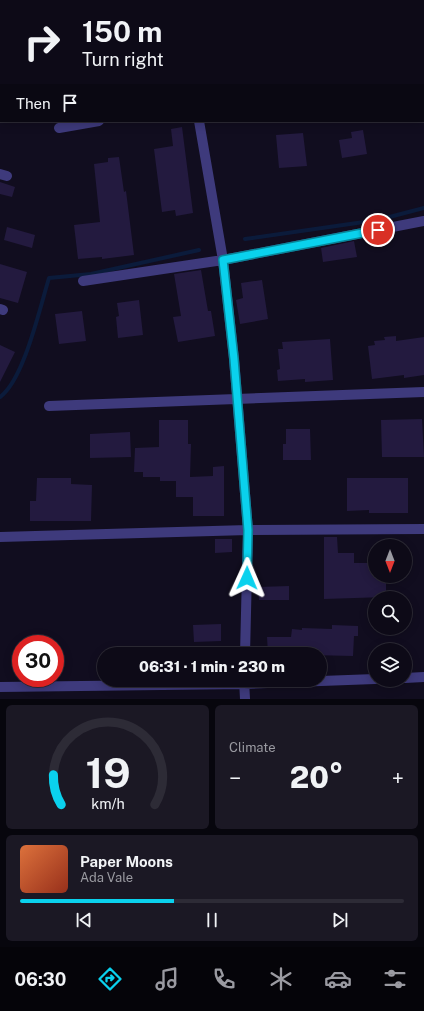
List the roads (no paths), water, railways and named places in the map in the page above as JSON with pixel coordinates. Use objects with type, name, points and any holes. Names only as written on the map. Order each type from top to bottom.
[{"type":"street","points":[[59,128],[93,122]]},
{"type":"street","points":[[199,122],[223,260],[237,398],[248,530],[245,647]]},
{"type":"street","points":[[83,281],[223,260],[424,221]]},
{"type":"street","points":[[49,406],[424,392]]},
{"type":"street","points":[[0,537],[248,530],[424,529]]},
{"type":"street","points":[[412,678],[424,677]]},
{"type":"street","points":[[327,680],[368,679]]},
{"type":"street","points":[[0,686],[97,684]]},
{"type":"street","points":[[244,687],[245,699]]},
{"type":"waterway","points":[[245,239],[378,220],[424,208]]},
{"type":"waterway","points":[[0,397],[9,388],[24,360],[49,278],[91,274],[199,250]]}]
